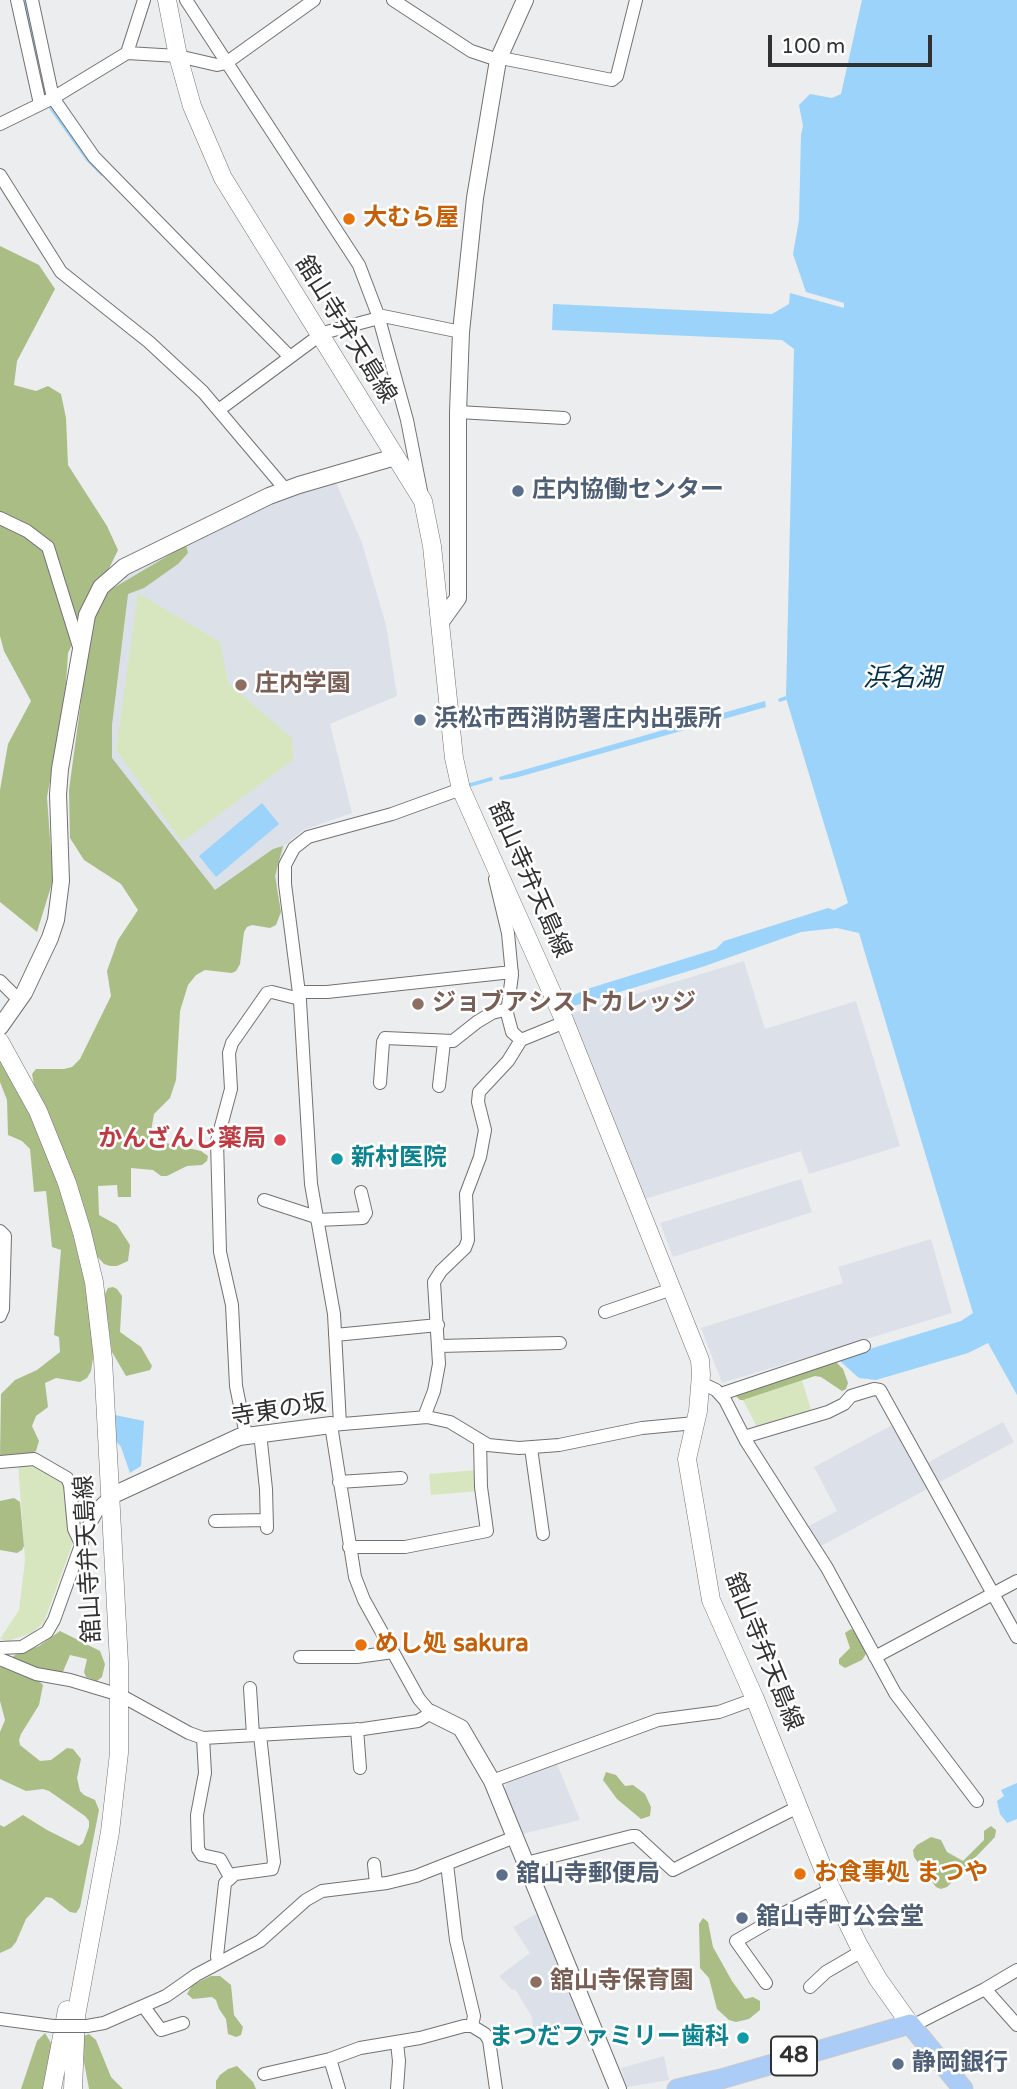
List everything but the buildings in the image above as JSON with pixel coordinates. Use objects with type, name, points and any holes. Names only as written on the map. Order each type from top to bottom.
[{"type":"main road","name":"舘山寺弁天島線","points":[[167,0],[178,56],[192,106],[223,178],[423,501],[430,533],[454,758],[461,789],[494,862],[510,914],[565,1022],[700,1360],[701,1383],[688,1449],[688,1469],[708,1586],[716,1612],[755,1699],[832,1889],[878,1979],[911,2025]]},
{"type":"main road","name":"舘山寺弁天島線","points":[[0,1042],[54,1147],[71,1195],[88,1257],[98,1308],[103,1359],[120,1732],[116,1792],[94,1917],[73,2089]]},
{"type":"main road","points":[[52,2089],[69,1998],[94,1917]]},
{"type":"main road","points":[[911,2025],[963,2089]]},
{"type":"main road","name":"48","points":[[677,2089],[911,2025]]},
{"type":"main road","points":[[81,2031],[83,2089]]},
{"type":"street","points":[[17,0],[40,104]]},
{"type":"street","points":[[32,0],[52,98],[94,157],[290,357]]},
{"type":"street","points":[[127,53],[144,0]]},
{"type":"street","points":[[186,0],[359,265],[379,316],[407,420],[423,501]]},
{"type":"street","points":[[0,124],[52,98],[127,53],[178,56],[217,65],[226,62],[314,0]]},
{"type":"street","points":[[393,0],[471,51],[498,60],[506,59],[612,80],[617,76],[636,0]]},
{"type":"street","points":[[440,624],[458,598],[461,332],[475,198],[498,60],[524,0]]},
{"type":"street","points":[[0,175],[61,272],[149,342],[219,410],[285,489]]},
{"type":"street","points":[[219,410],[319,334],[379,316],[461,332]]},
{"type":"street","points":[[458,412],[564,418]]},
{"type":"street","points":[[5,1021],[20,1001],[50,938],[60,901],[58,782],[80,650],[90,605],[101,587],[115,573],[285,489],[396,457]]},
{"type":"street","points":[[0,518],[27,531],[48,547],[80,650]]},
{"type":"street","points":[[461,789],[392,814],[308,837],[288,856],[284,874],[300,996],[311,1184],[332,1301],[339,1482],[349,1547],[360,1593],[418,1699],[431,1713],[461,1728],[492,1782],[618,2089]]},
{"type":"street","points":[[510,914],[512,972],[508,1009],[512,1032],[521,1040]]},
{"type":"street","points":[[215,1521],[267,1524],[253,1434],[236,1386],[232,1305],[220,1252],[217,1141],[231,1089],[229,1053],[232,1043],[267,993],[300,996],[512,972]]},
{"type":"street","points":[[0,981],[20,1001]]},
{"type":"street","points":[[380,1083],[383,1042],[386,1038],[444,1042],[457,1040],[477,1022],[492,1013],[508,1009]]},
{"type":"street","points":[[565,1022],[521,1040],[508,1061],[479,1092],[478,1102],[485,1130],[480,1157],[466,1194],[468,1240],[465,1248],[441,1271],[434,1282],[439,1346],[437,1378],[424,1417],[450,1422],[480,1441],[498,1447],[531,1448],[588,1441],[642,1428],[695,1423]]},
{"type":"street","points":[[439,1086],[444,1042]]},
{"type":"street","points":[[264,1200],[317,1218],[363,1218],[366,1213],[361,1192]]},
{"type":"street","points":[[0,1231],[5,1237],[3,1309],[0,1316]]},
{"type":"street","points":[[605,1312],[673,1289]]},
{"type":"street","points":[[335,1335],[438,1325]]},
{"type":"street","points":[[439,1346],[560,1343]]},
{"type":"street","points":[[721,1394],[864,1346]]},
{"type":"street","points":[[701,1383],[721,1394],[744,1437],[827,1569],[901,1701],[977,1801]]},
{"type":"street","points":[[744,1437],[828,1412],[844,1404],[851,1396],[874,1389],[880,1390],[1017,1637]]},
{"type":"street","name":"寺東の坂","points":[[111,1496],[228,1440],[253,1434],[424,1417]]},
{"type":"street","points":[[349,1547],[405,1547],[487,1531],[480,1474],[480,1441]]},
{"type":"street","points":[[531,1448],[543,1534]]},
{"type":"street","points":[[0,1462],[34,1459],[67,1478],[74,1529],[81,1544]]},
{"type":"street","points":[[339,1482],[401,1478]]},
{"type":"street","points":[[0,1647],[22,1647],[47,1632],[94,1514],[111,1496]]},
{"type":"street","points":[[875,1657],[1017,1581]]},
{"type":"street","points":[[300,1657],[357,1657],[393,1651]]},
{"type":"street","points":[[0,1660],[36,1674],[70,1680],[120,1695],[202,1738],[357,1729],[418,1721],[431,1713]]},
{"type":"street","points":[[218,1963],[223,1889],[235,1874],[272,1869],[274,1863],[250,1688]]},
{"type":"street","points":[[492,1782],[658,1720],[719,1712],[755,1699]]},
{"type":"street","points":[[357,1729],[360,1768]]},
{"type":"street","points":[[202,1738],[205,1773],[198,1815],[198,1849],[202,1855],[220,1859],[230,1877]]},
{"type":"street","points":[[526,1863],[636,1836],[673,1870],[798,1807]]},
{"type":"street","points":[[0,2019],[81,2031],[144,2007],[171,1993],[196,1975],[260,1941],[314,1895],[331,1889],[416,1876],[515,1837]]},
{"type":"street","points":[[374,1864],[376,1884]]},
{"type":"street","points":[[447,1864],[456,1940],[474,2016],[472,2026]]},
{"type":"street","points":[[766,1983],[736,1941],[832,1889]]},
{"type":"street","points":[[810,1987],[826,1972],[862,1951]]},
{"type":"street","points":[[911,2025],[985,1989],[1017,1970]]},
{"type":"street","points":[[985,1989],[1017,2025]]},
{"type":"street","points":[[144,2007],[161,2029],[183,2023]]},
{"type":"street","points":[[264,2074],[330,2059],[359,2048],[397,2043],[472,2026],[489,2040],[496,2089]]},
{"type":"street","points":[[397,2043],[397,2089]]},
{"type":"street","points":[[330,2059],[339,2089]]},
{"type":"shaded area","name":"庄内学園","points":[[335,480],[362,543],[386,625],[397,696],[330,724],[352,813],[303,830],[284,846],[277,887],[226,910],[105,781],[105,593],[120,576],[261,508]]},
{"type":"shaded area","points":[[744,961],[765,1029],[856,1001],[900,1146],[809,1174],[801,1151],[645,1199],[569,1014]]},
{"type":"shaded area","points":[[801,1179],[812,1212],[673,1257],[660,1223]]},
{"type":"shaded area","points":[[931,1239],[952,1313],[722,1383],[701,1328],[843,1283],[838,1267]]},
{"type":"shaded area","points":[[1003,1422],[1014,1442],[938,1483],[927,1463]]},
{"type":"shaded area","points":[[896,1423],[931,1487],[819,1547],[807,1527],[837,1511],[814,1467]]},
{"type":"shaded area","points":[[557,1764],[580,1820],[522,1834],[504,1790],[507,1782]]},
{"type":"shaded area","name":"舘山寺保育園","points":[[538,1913],[585,2026],[534,2042],[532,2017],[515,1989],[512,1990],[499,1976],[530,1953],[513,1927]]},
{"type":"shaded area","points":[[664,2056],[669,2080],[627,2087],[621,2068]]},
{"type":"green space","points":[[0,246],[39,265],[55,289],[17,361],[14,385],[36,391],[48,386],[61,394],[66,418],[68,465],[107,526],[118,550],[68,653],[65,699],[47,797],[53,880],[37,932],[0,902],[0,790],[8,744],[31,701],[4,651],[0,636]]},
{"type":"green space","points":[[186,545],[188,553],[178,564],[144,588],[128,594],[112,725],[112,758],[215,890],[273,849],[283,846],[275,876],[281,912],[276,925],[270,928],[252,925],[247,927],[240,964],[236,971],[232,973],[205,970],[196,975],[188,985],[180,1011],[176,1080],[170,1098],[154,1114],[151,1131],[157,1141],[201,1151],[208,1156],[207,1161],[202,1165],[187,1166],[167,1176],[161,1176],[153,1170],[131,1168],[131,1197],[118,1197],[117,1185],[98,1186],[99,1215],[117,1225],[130,1245],[128,1261],[110,1266],[104,1264],[96,1255],[75,1180],[34,1085],[32,1074],[36,1069],[72,1067],[80,1059],[111,996],[107,971],[118,940],[138,910],[121,884],[84,860],[70,838],[69,790],[93,612],[105,593]]},
{"type":"green space","points":[[138,593],[220,642],[228,683],[292,738],[293,760],[182,842],[116,750]]},
{"type":"green space","points":[[0,1059],[31,1115],[67,1210],[85,1284],[94,1352],[87,1378],[80,1382],[56,1378],[45,1383],[48,1407],[36,1416],[32,1426],[39,1441],[36,1451],[0,1458],[1,1394],[15,1380],[37,1370],[60,1352],[59,1337],[54,1335],[61,1250],[52,1247],[46,1191],[34,1192],[30,1149],[22,1141],[8,1135],[7,1100],[0,1082]]},
{"type":"green space","points":[[113,1287],[122,1296],[120,1332],[141,1347],[152,1366],[150,1370],[126,1376],[112,1352],[104,1296],[108,1288]]},
{"type":"green space","points":[[834,1360],[843,1369],[848,1383],[842,1391],[815,1376],[743,1400],[735,1395]]},
{"type":"green space","points":[[802,1380],[812,1413],[758,1429],[743,1400]]},
{"type":"green space","points":[[27,1461],[59,1475],[67,1486],[72,1545],[44,1622],[32,1633],[8,1641],[0,1639],[19,1610],[25,1560],[18,1462]]},
{"type":"green space","points":[[477,1470],[479,1491],[431,1495],[429,1474]]},
{"type":"green space","points":[[14,1498],[20,1502],[24,1546],[17,1553],[0,1550],[0,1501]]},
{"type":"green space","points":[[851,1629],[855,1631],[866,1654],[862,1660],[845,1668],[839,1664],[839,1659],[850,1648],[845,1633]]},
{"type":"green space","points":[[60,1631],[100,1651],[105,1664],[102,1677],[97,1681],[86,1677],[84,1672],[87,1659],[70,1655],[62,1674],[37,1671],[11,1658],[39,1646]]},
{"type":"green space","points":[[4,1666],[43,1685],[39,1705],[21,1734],[20,1745],[40,1761],[51,1760],[67,1748],[73,1749],[81,1759],[77,1778],[80,1791],[95,1800],[99,1810],[80,1907],[76,1913],[46,1897],[26,1919],[16,1942],[11,1948],[0,1953],[0,1825],[4,1827],[23,1815],[79,1846],[83,1843],[89,1827],[85,1816],[49,1791],[26,1791],[0,1779],[0,1732],[5,1720],[0,1701],[0,1667]]},
{"type":"green space","points":[[606,1772],[616,1775],[625,1786],[633,1785],[645,1794],[651,1807],[650,1816],[641,1819],[617,1799],[603,1780]]},
{"type":"green space","points":[[991,1826],[996,1830],[995,1837],[947,1887],[936,1887],[914,1857],[913,1850],[917,1845],[931,1837],[941,1840],[947,1852],[963,1861],[984,1840],[984,1831]]},
{"type":"green space","points":[[703,1918],[708,1922],[713,1947],[732,1981],[745,1999],[753,1997],[760,2001],[760,2010],[749,2019],[736,2022],[729,2020],[717,2009],[709,1978],[700,1968],[699,1924]]},
{"type":"green space","points":[[211,1976],[220,1976],[231,1985],[234,2015],[243,2027],[241,2035],[236,2037],[228,2034],[226,2019],[216,2000],[212,1997],[193,1999],[187,1994],[192,1985]]},
{"type":"green space","points":[[45,2033],[52,2051],[47,2089],[21,2089],[37,2041]]},
{"type":"green space","points":[[89,2034],[96,2040],[111,2077],[123,2089],[89,2089],[81,2046],[84,2036]]},
{"type":"green space","points":[[237,2066],[253,2082],[256,2089],[216,2089],[216,2081],[220,2075]]},
{"type":"water","name":"浜名湖","points":[[862,0],[1017,0],[1017,1395],[988,1343],[968,1353],[876,1380],[859,1378],[840,1361],[840,1358],[961,1321],[973,1313],[859,933],[837,928],[801,932],[702,967],[567,1008],[563,1000],[587,989],[716,949],[724,941],[828,908],[834,910],[848,903],[786,698],[794,349],[782,340],[552,330],[553,304],[772,314],[789,304],[790,293],[844,308],[844,303],[806,292],[793,254],[799,220],[803,126],[799,105],[810,94],[832,98],[841,94]]},
{"type":"water","points":[[765,701],[766,707],[515,778],[500,780],[499,777]]},
{"type":"water","points":[[262,803],[279,824],[216,877],[199,856]]},
{"type":"water","points":[[115,1415],[144,1421],[141,1466],[130,1473],[121,1447],[116,1441]]},
{"type":"water","points":[[1017,1783],[1017,1819],[1007,1823],[1000,1814],[997,1801],[1004,1796],[1001,1790]]},
{"type":"waterway","points":[[24,0],[37,62]]},
{"type":"waterway","points":[[51,108],[88,160],[102,174]]},
{"type":"waterway","points":[[780,700],[786,698]]},
{"type":"waterway","points":[[470,785],[491,779]]},
{"type":"place","name":"大むら屋","points":[[349,219]]},
{"type":"place","name":"庄内協働センター","points":[[518,491]]},
{"type":"place","name":"庄内学園","points":[[241,685]]},
{"type":"place","name":"浜松市西消防署庄内出張所","points":[[420,720]]},
{"type":"place","name":"ジョブアシストカレッジ","points":[[418,1004]]},
{"type":"place","name":"かんざんじ薬局","points":[[280,1140]]},
{"type":"place","name":"新村医院","points":[[337,1159]]},
{"type":"place","name":"めし処 sakura","points":[[361,1645]]},
{"type":"place","name":"お食事処 まつや","points":[[800,1874]]},
{"type":"place","name":"舘山寺郵便局","points":[[502,1875]]},
{"type":"place","name":"舘山寺町公会堂","points":[[742,1918]]},
{"type":"place","name":"舘山寺保育園","points":[[536,1982]]},
{"type":"place","name":"まつだファミリー歯科","points":[[743,2038]]},
{"type":"place","name":"静岡銀行","points":[[898,2064]]}]
